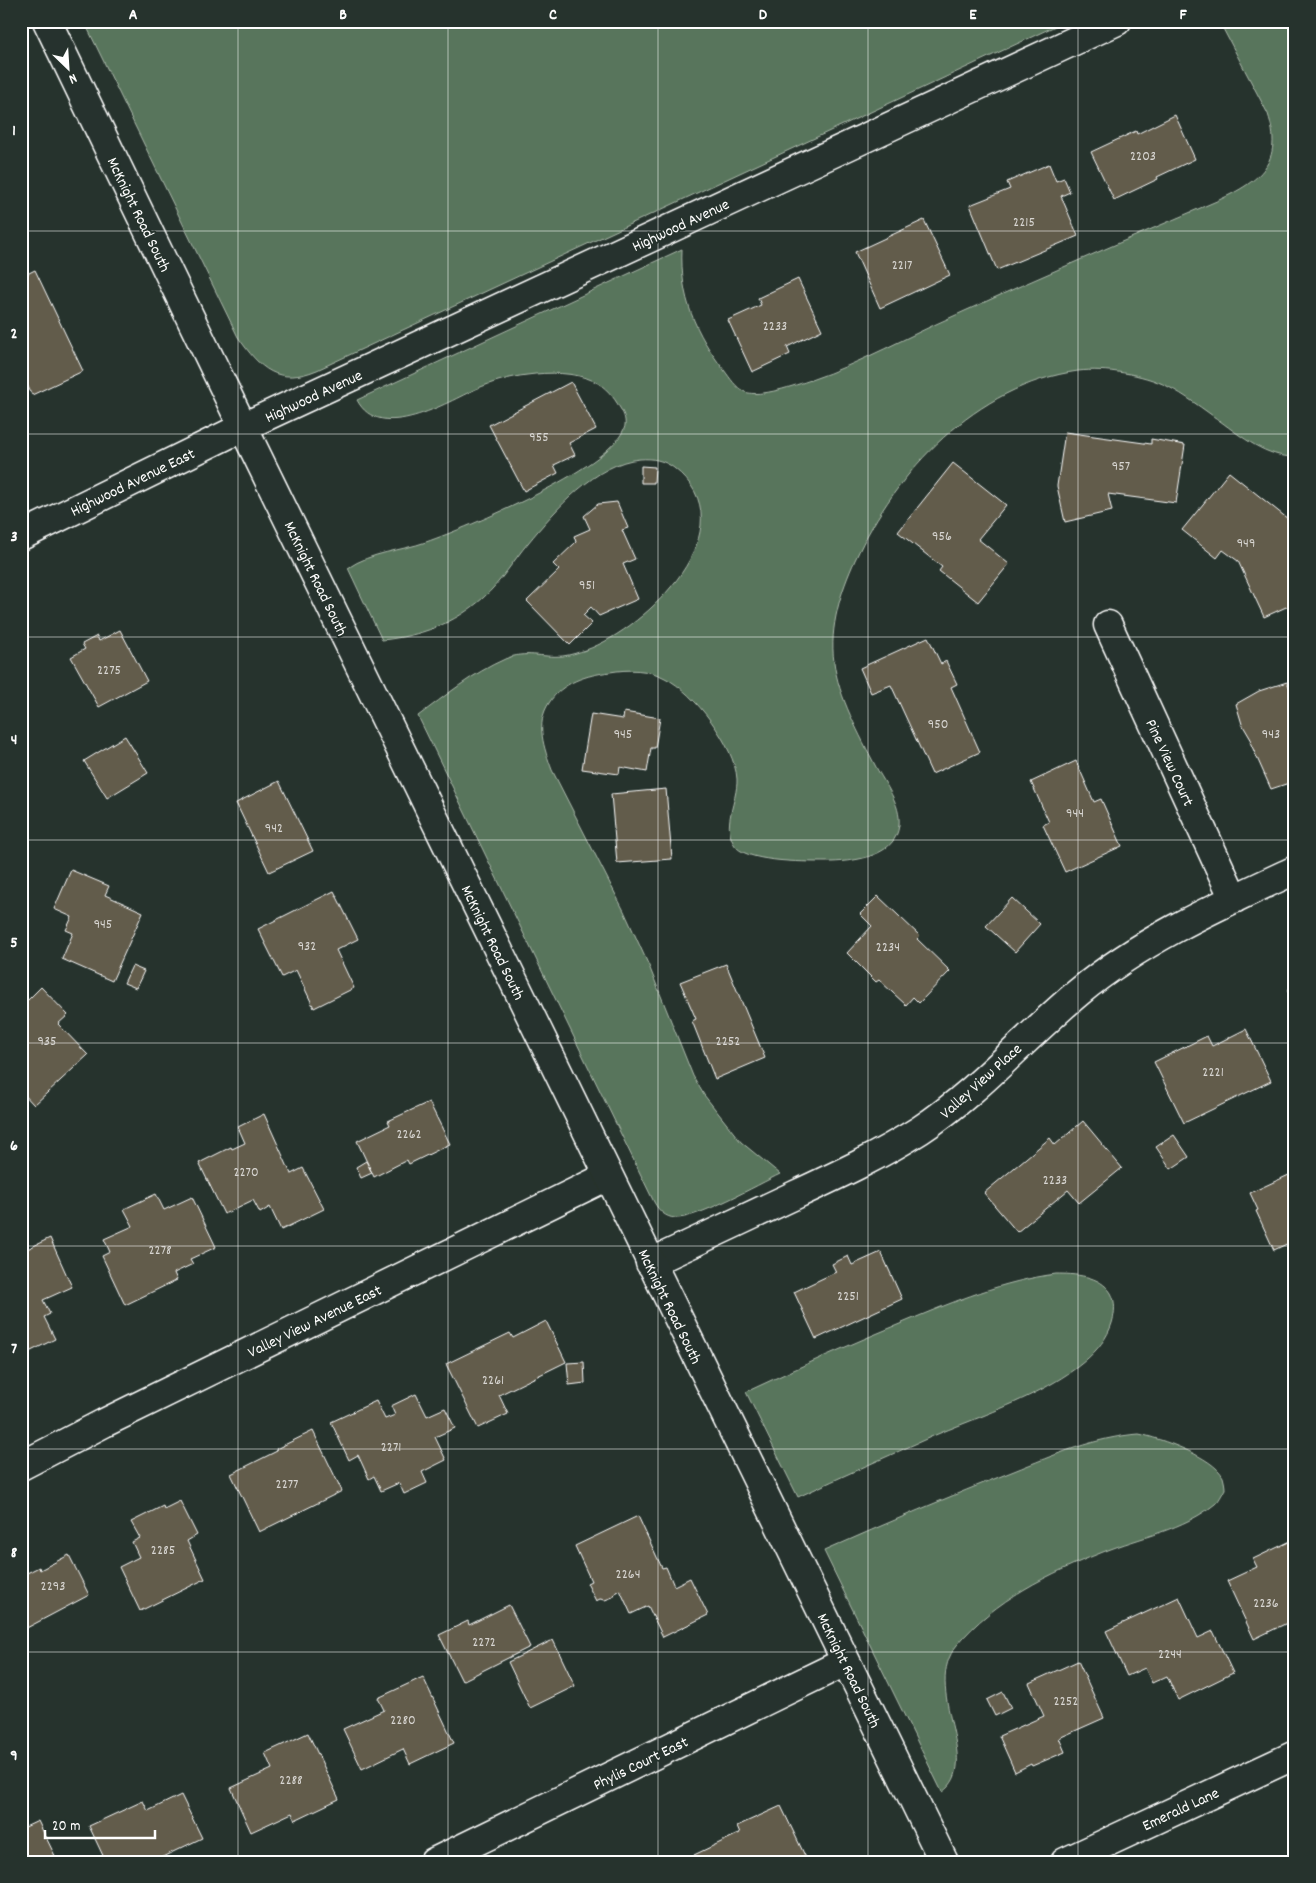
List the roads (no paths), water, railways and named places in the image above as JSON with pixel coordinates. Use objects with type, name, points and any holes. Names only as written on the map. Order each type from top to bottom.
[{"type":"street","name":"McKnight Road South","points":[[48,21],[243,427],[944,1862]]},
{"type":"street","name":"Highwood Avenue","points":[[243,427],[1117,21]]},
{"type":"street","name":"Highwood Avenue East","points":[[21,536],[243,427]]},
{"type":"street","name":"Pine View Court","points":[[1108,625],[1234,899]]},
{"type":"street","name":"Valley View Place","points":[[650,1263],[827,1180],[914,1134],[952,1107],[1048,1018],[1096,980],[1183,924],[1295,870]]},
{"type":"street","name":"Valley View Avenue East","points":[[21,1466],[104,1423],[608,1176]]},
{"type":"street","name":"Phylis Court East","points":[[434,1862],[846,1662]]},
{"type":"street","name":"Emerald Lane","points":[[1065,1862],[1295,1755]]}]
